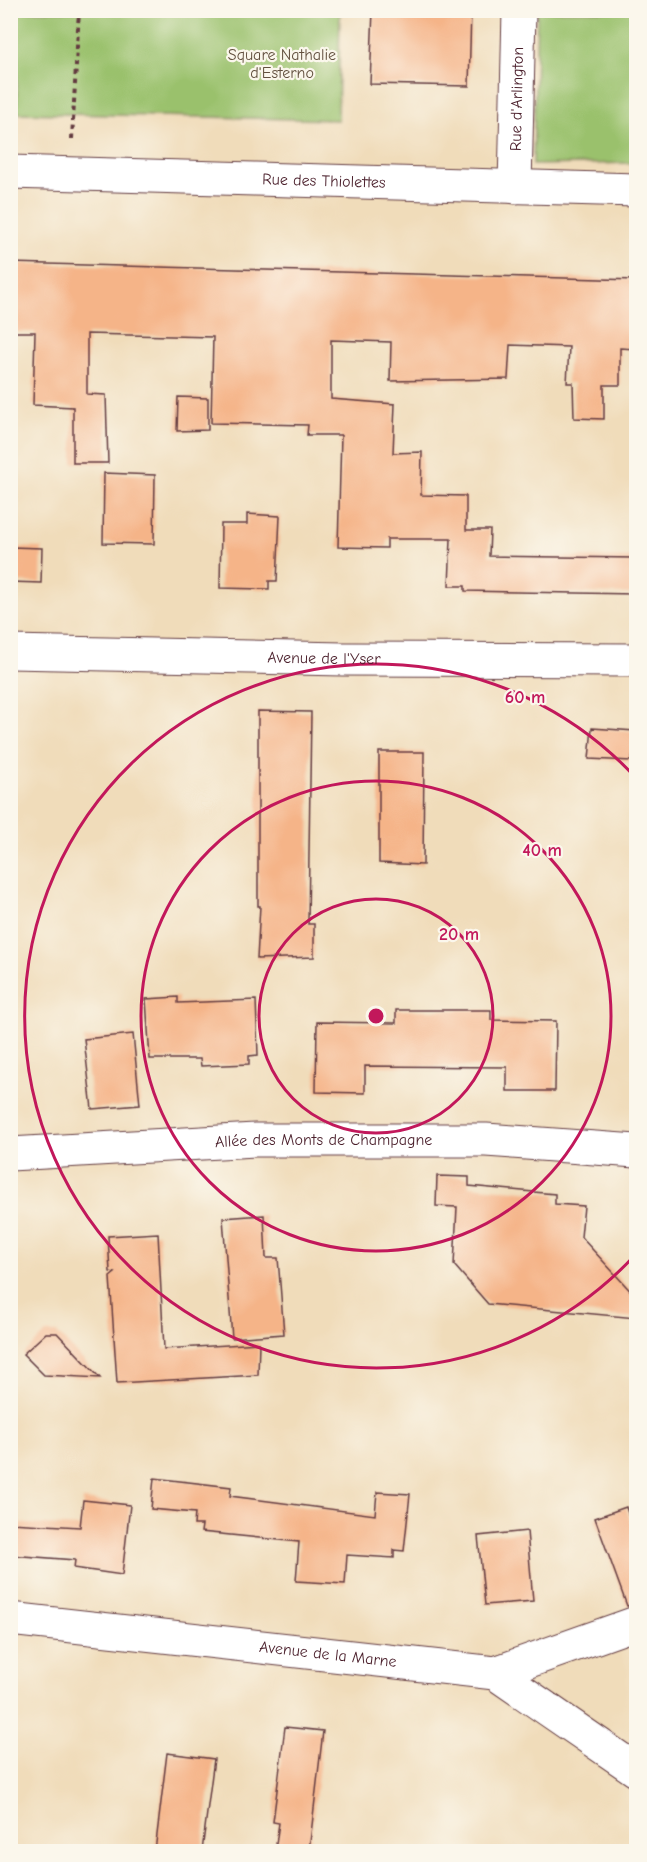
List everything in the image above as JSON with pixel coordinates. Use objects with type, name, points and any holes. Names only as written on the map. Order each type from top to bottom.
[{"type":"street","name":"Rue d'Arlington","points":[[515,187],[519,10]]},
{"type":"street","name":"Rue des Thiolettes","points":[[10,172],[636,190]]},
{"type":"street","name":"Avenue de l'Yser","points":[[10,652],[343,659],[636,660]]},
{"type":"street","name":"Allée des Monts de Champagne","points":[[10,1154],[279,1140],[486,1140],[636,1151]]},
{"type":"street","name":"Avenue de la Marne","points":[[10,1619],[495,1673],[636,1623]]},
{"type":"street","points":[[495,1673],[636,1770]]},
{"type":"path","points":[[69,174],[79,10]]},
{"type":"green space","name":"Square Nathalie d'Esterno","points":[[17,11],[340,11],[338,120],[17,113]]},
{"type":"green space","points":[[537,11],[636,11],[636,163],[533,165]]},
{"type":"building","points":[[373,10],[471,10],[469,86],[370,84]]},
{"type":"building","points":[[10,263],[636,280],[636,349],[620,348],[620,385],[604,385],[604,419],[574,418],[573,383],[567,383],[569,347],[510,345],[508,379],[390,381],[391,342],[331,340],[331,399],[395,404],[393,453],[422,452],[421,495],[466,496],[466,530],[490,530],[489,556],[636,558],[636,594],[465,591],[465,586],[449,586],[451,539],[387,539],[387,548],[338,547],[341,435],[307,435],[308,425],[211,423],[213,337],[87,334],[87,394],[106,395],[108,463],[73,463],[73,407],[33,405],[35,332],[10,332]]},
{"type":"building","points":[[178,397],[208,398],[208,430],[177,431]]},
{"type":"building","points":[[104,473],[155,475],[154,544],[103,543]]},
{"type":"building","points":[[247,514],[280,516],[277,581],[269,581],[269,589],[220,588],[221,524],[247,524]]},
{"type":"building","points":[[10,547],[42,548],[41,583],[10,582]]},
{"type":"building","points":[[258,711],[311,712],[308,924],[314,924],[314,957],[257,959],[260,906],[258,906]]},
{"type":"building","points":[[592,728],[635,731],[632,761],[589,759]]},
{"type":"building","points":[[379,752],[424,752],[423,865],[379,863]]},
{"type":"building","points":[[178,997],[178,1003],[256,1000],[258,1055],[249,1056],[249,1064],[201,1066],[200,1059],[150,1059],[146,999]]},
{"type":"building","points":[[396,1010],[491,1010],[491,1020],[556,1021],[555,1091],[507,1091],[507,1067],[365,1066],[365,1093],[316,1092],[317,1022],[396,1023]]},
{"type":"building","points":[[133,1034],[140,1105],[92,1109],[84,1039]]},
{"type":"building","points":[[437,1176],[469,1177],[469,1186],[555,1194],[555,1204],[584,1206],[581,1237],[636,1297],[636,1318],[488,1304],[454,1265],[457,1207],[436,1206]]},
{"type":"building","points":[[264,1215],[266,1258],[278,1258],[284,1334],[232,1338],[223,1218]]},
{"type":"building","points":[[158,1233],[164,1349],[259,1343],[258,1375],[117,1383],[110,1277],[115,1273],[110,1272],[108,1236]]},
{"type":"building","points":[[46,1333],[57,1333],[100,1378],[44,1375],[23,1354]]},
{"type":"building","points":[[154,1478],[231,1487],[230,1496],[375,1515],[377,1492],[410,1494],[404,1551],[394,1550],[394,1558],[347,1555],[345,1584],[296,1581],[299,1542],[201,1532],[202,1525],[194,1525],[195,1513],[151,1509]]},
{"type":"building","points":[[83,1500],[130,1505],[122,1575],[74,1568],[75,1560],[10,1555],[10,1523],[80,1527]]},
{"type":"building","points":[[626,1507],[636,1537],[636,1605],[627,1606],[595,1518]]},
{"type":"building","points":[[527,1531],[533,1601],[485,1605],[478,1536]]},
{"type":"building","points":[[285,1727],[323,1731],[309,1851],[275,1851],[279,1823],[273,1822]]},
{"type":"building","points":[[167,1753],[214,1759],[202,1851],[155,1851]]}]
